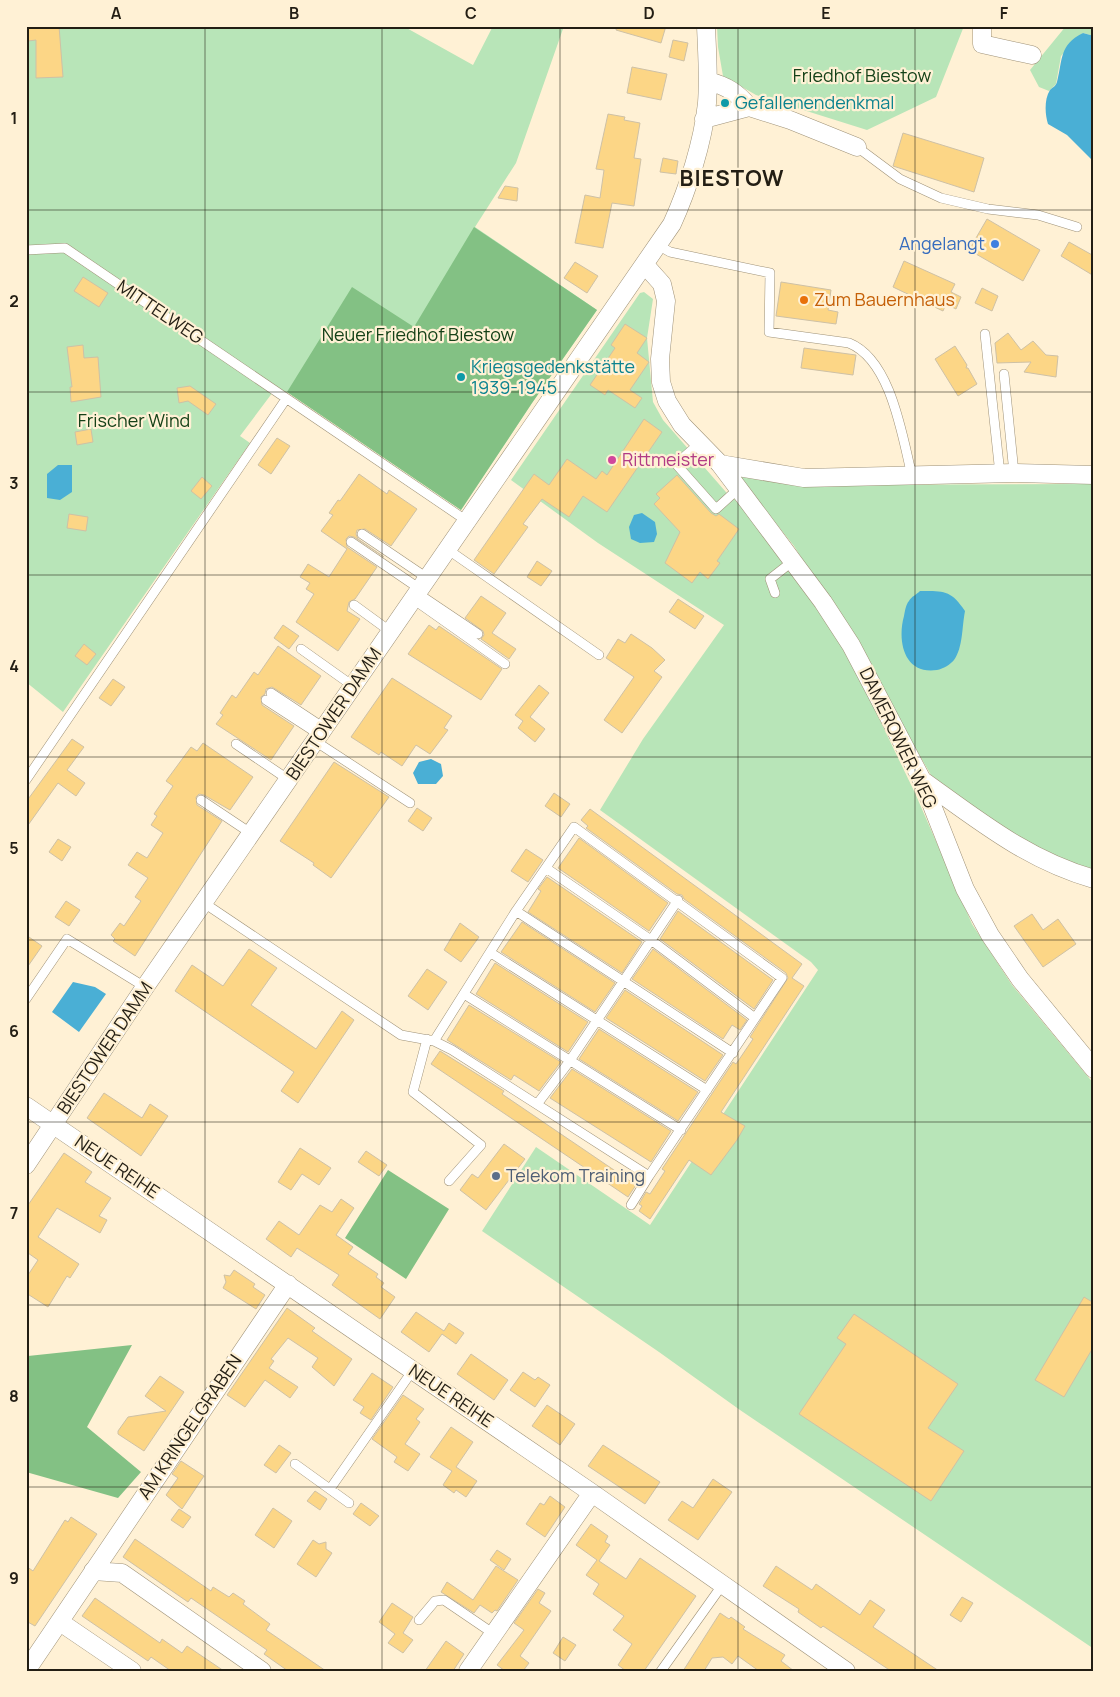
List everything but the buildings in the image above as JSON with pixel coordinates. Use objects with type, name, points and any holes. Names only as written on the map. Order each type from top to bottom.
[{"type":"street","name":"BIESTOWER DAMM","points":[[26,1165],[145,987],[672,224],[684,198],[704,120],[708,81],[706,26]]},
{"type":"street","points":[[982,26],[982,44],[1032,55]]},
{"type":"street","points":[[708,81],[726,86],[740,96],[748,107]]},
{"type":"street","points":[[704,120],[748,107],[790,120],[856,148]]},
{"type":"street","name":"DAMEROWER WEG","points":[[645,265],[662,284],[666,301],[660,359],[661,382],[667,401],[682,424],[720,464],[793,561],[851,645],[922,780],[965,889],[990,936],[1020,980],[1094,1069]]},
{"type":"street","points":[[720,464],[804,478],[1007,473],[1094,475]]},
{"type":"street","points":[[922,780],[1015,846],[1070,872],[1094,879]]},
{"type":"street","name":"NEUE REIHE","points":[[26,1106],[54,1123],[592,1493],[846,1671]]},
{"type":"street","name":"AM KRINGELGRABEN","points":[[26,1671],[288,1284]]},
{"type":"street","points":[[468,1671],[592,1493]]},
{"type":"street","points":[[93,1571],[122,1573],[262,1671]]},
{"type":"street","points":[[60,1622],[132,1671]]},
{"type":"lane","points":[[856,148],[900,179],[941,198],[988,209],[1038,215],[1077,227]]},
{"type":"lane","points":[[658,245],[670,252],[770,272],[768,332],[849,343],[861,348],[880,372],[896,415],[912,476]]},
{"type":"lane","name":"MITTELWEG","points":[[26,250],[64,248],[467,521]]},
{"type":"lane","points":[[985,334],[1007,473]]},
{"type":"lane","points":[[1004,374],[1007,473]]},
{"type":"lane","points":[[27,778],[286,399]]},
{"type":"lane","points":[[700,443],[676,464],[716,509],[738,488]]},
{"type":"lane","points":[[362,534],[419,590],[505,664]]},
{"type":"lane","points":[[351,542],[478,634]]},
{"type":"lane","points":[[447,549],[599,655]]},
{"type":"lane","points":[[775,592],[770,579],[793,561]]},
{"type":"lane","points":[[354,605],[391,632]]},
{"type":"lane","points":[[301,650],[353,686]]},
{"type":"lane","points":[[268,696],[410,803]]},
{"type":"lane","points":[[236,744],[288,780]]},
{"type":"lane","points":[[201,800],[252,834]]},
{"type":"lane","points":[[449,1181],[481,1144],[413,1092],[430,1040],[464,994],[516,911],[574,827],[678,900],[782,978],[631,1205]]},
{"type":"lane","points":[[546,868],[651,940],[755,1018]]},
{"type":"lane","points":[[538,1103],[569,1062],[678,900]]},
{"type":"lane","points":[[204,903],[400,1035],[430,1040],[538,1103],[649,1176]]},
{"type":"lane","points":[[516,911],[733,1053]]},
{"type":"lane","points":[[26,999],[67,939],[145,987]]},
{"type":"lane","points":[[491,953],[596,1022],[707,1090]]},
{"type":"lane","points":[[464,994],[569,1062],[681,1130]]},
{"type":"lane","points":[[330,1489],[413,1370]]},
{"type":"lane","points":[[295,1464],[349,1503]]},
{"type":"lane","points":[[660,1671],[723,1584]]},
{"type":"lane","points":[[419,1620],[435,1600],[444,1600],[494,1634]]},
{"type":"green space","points":[[26,26],[403,26],[473,65],[493,26],[564,26],[516,163],[475,227],[597,310],[461,510],[287,392],[273,392],[240,436],[250,443],[63,712],[26,682]]},
{"type":"green space","name":"Friedhof Biestow","points":[[717,26],[964,26],[936,97],[867,130],[756,95],[723,76],[718,47]]},
{"type":"green space","points":[[1066,26],[1094,26],[1094,36],[1083,33],[1061,56],[1056,84],[1049,91],[1039,87],[1030,70]]},
{"type":"green space","name":"Neuer Friedhof Biestow","points":[[474,227],[597,310],[461,510],[287,392],[352,287],[414,327]]},
{"type":"green space","points":[[644,292],[653,299],[647,338],[653,402],[663,420],[732,499],[734,498],[783,559],[845,648],[915,793],[972,924],[1012,985],[1094,1084],[1094,1649],[740,1410],[482,1231],[536,1147],[650,1225],[818,970],[811,962],[600,810],[643,739],[724,625],[598,543],[511,480],[640,293]]},
{"type":"green space","points":[[746,476],[807,485],[1094,484],[1094,871],[1019,841],[931,775],[855,644],[794,546],[739,477]]},
{"type":"green space","points":[[388,1170],[449,1209],[406,1279],[345,1238]]},
{"type":"green space","points":[[132,1345],[87,1427],[141,1472],[118,1498],[26,1472],[28,1356]]},
{"type":"water","points":[[1083,33],[1094,36],[1094,162],[1067,135],[1048,124],[1046,112],[1047,98],[1050,90],[1057,83],[1063,53],[1070,42]]},
{"type":"water","points":[[58,465],[72,465],[72,492],[60,500],[47,498],[47,474]]},
{"type":"water","points":[[642,513],[655,522],[657,534],[654,542],[640,543],[631,539],[629,527],[634,515]]},
{"type":"water","points":[[920,591],[935,591],[951,595],[965,611],[961,643],[957,655],[949,665],[942,669],[926,670],[917,667],[910,662],[903,645],[902,626],[906,606],[911,598]]},
{"type":"water","points":[[431,759],[441,764],[443,776],[436,784],[418,784],[413,773],[419,762]]},
{"type":"water","points":[[73,982],[95,987],[106,994],[79,1032],[52,1012]]},
{"type":"place","name":"Gefallenendenkmal","points":[[725,103]]},
{"type":"place","name":"Angelangt","points":[[995,244]]},
{"type":"place","name":"Zum Bauernhaus","points":[[804,300]]},
{"type":"place","name":"Kriegsgedenkstätte 1939-1945","points":[[461,377]]},
{"type":"place","name":"Rittmeister","points":[[612,460]]},
{"type":"place","name":"Telekom Training","points":[[496,1176]]},
{"type":"district","name":"BIESTOW","points":[[732,178]]},
{"type":"park label","name":"Frischer Wind","points":[[134,421]]}]
